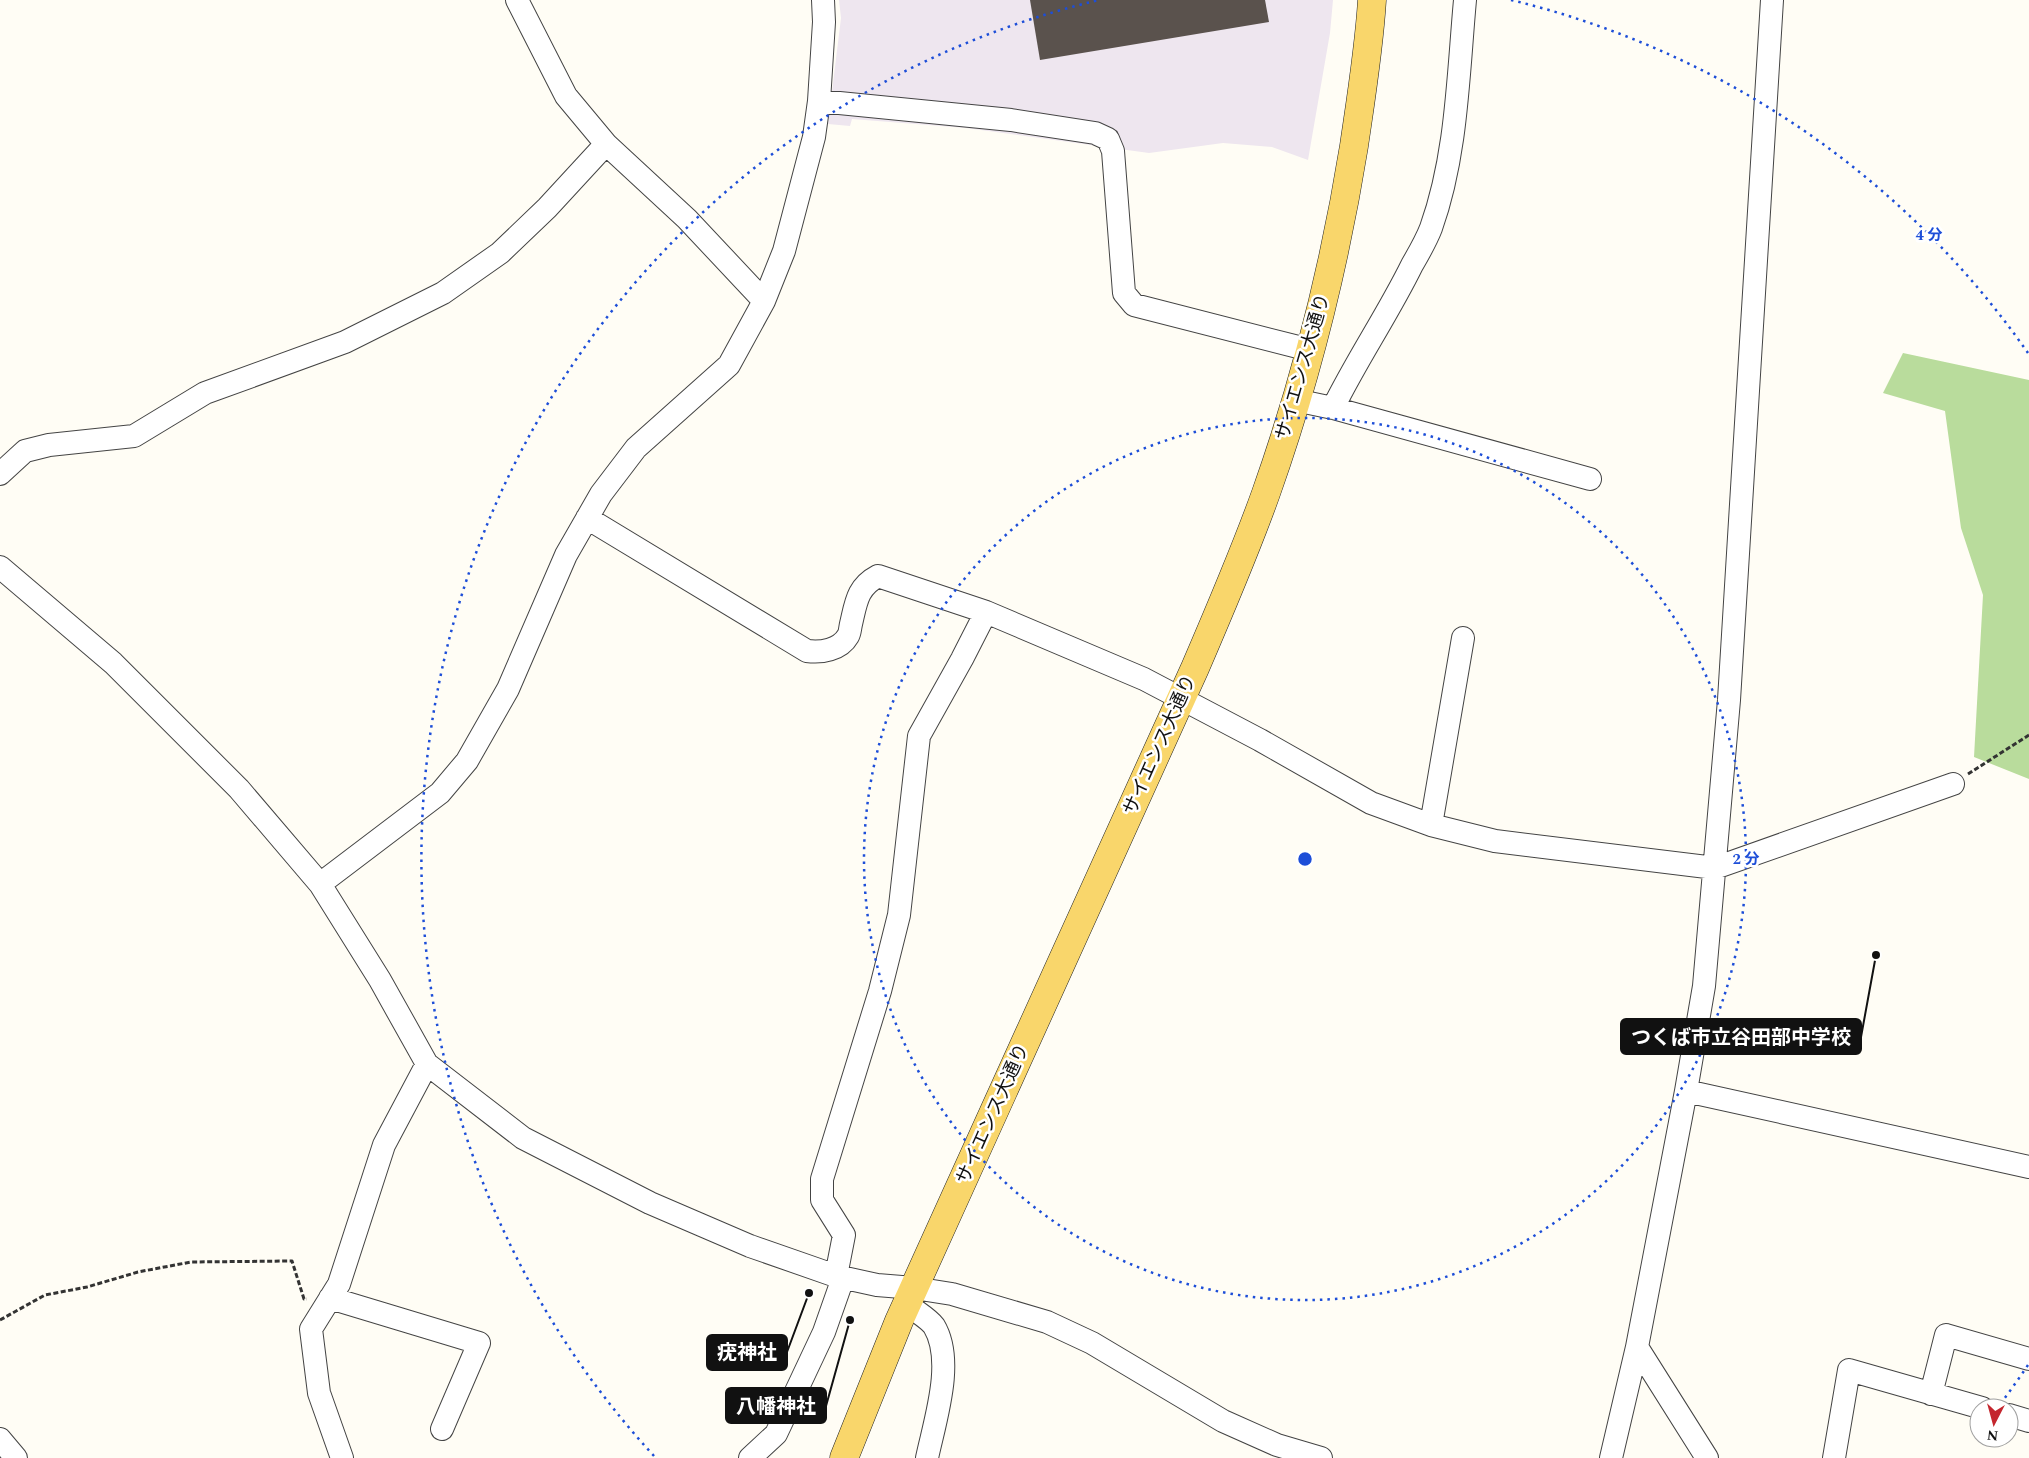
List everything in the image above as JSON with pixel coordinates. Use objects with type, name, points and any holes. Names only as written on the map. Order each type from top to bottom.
[{"type":"main road","name":"サイエンス大通り","points":[[844,1458],[910,1296],[1181,698],[1250,536],[1296,400],[1329,279],[1359,111],[1372,0]]},
{"type":"street","points":[[517,0],[566,96],[606,144],[687,220],[764,301]]},
{"type":"street","points":[[320,884],[440,793],[467,761],[508,689],[566,555],[601,494],[636,448],[729,365],[764,301],[784,251],[814,137],[819,101],[824,22],[823,0]]},
{"type":"street","points":[[1333,408],[1348,377],[1401,288],[1430,230],[1444,185],[1451,152],[1465,0]]},
{"type":"street","points":[[1611,1458],[1637,1347],[1704,986],[1729,700],[1772,0]]},
{"type":"street","points":[[819,101],[1011,120],[1095,133],[1108,139],[1112,151],[1124,293],[1134,305],[1310,350]]},
{"type":"street","points":[[0,474],[25,451],[49,445],[134,436],[205,393],[346,342],[443,293],[500,253],[548,208],[606,144]]},
{"type":"street","points":[[1296,400],[1333,408],[1590,479]]},
{"type":"street","points":[[587,518],[807,650],[821,653],[834,648],[848,636],[857,598],[866,583],[878,576],[986,612],[1144,678],[1260,740],[1371,803],[1431,825],[1495,841],[1715,868],[1953,784]]},
{"type":"street","points":[[0,567],[113,663],[239,789],[320,884],[380,980],[427,1064],[523,1138],[650,1203],[750,1246],[839,1277],[877,1285],[910,1296],[952,1294],[1047,1322],[1092,1343],[1223,1421],[1277,1444],[1321,1458]]},
{"type":"street","points":[[750,1458],[776,1434],[824,1332],[839,1277],[844,1235],[822,1200],[822,1179],[880,991],[899,915],[919,736],[986,612]]},
{"type":"street","points":[[1431,825],[1463,638]]},
{"type":"street","points":[[342,1458],[319,1393],[310,1329],[339,1284],[384,1145],[427,1064]]},
{"type":"street","points":[[1686,1091],[2029,1167]]},
{"type":"street","points":[[910,1296],[933,1324],[943,1352],[940,1393],[927,1458]]},
{"type":"street","points":[[330,1298],[480,1343],[442,1430]]},
{"type":"street","points":[[1932,1394],[1946,1335],[2029,1358]]},
{"type":"street","points":[[1637,1347],[1707,1458]]},
{"type":"street","points":[[1834,1458],[1849,1370],[1969,1404]]},
{"type":"street","points":[[0,1439],[16,1458]]},
{"type":"path","points":[[1953,784],[2029,735]]},
{"type":"path","points":[[0,1320],[45,1295],[138,1272],[191,1262],[292,1261],[304,1299],[330,1298]]},
{"type":"shaded area","points":[[839,0],[1333,0],[1330,33],[1308,160],[1272,147],[1223,143],[1149,153],[966,128],[852,119],[850,126],[828,124],[841,18]]},
{"type":"green space","points":[[1903,353],[2029,380],[2029,779],[1974,757],[1983,595],[1961,528],[1945,411],[1883,393]]},
{"type":"building","points":[[1030,0],[1265,0],[1269,22],[1040,60]]},
{"type":"place","name":"つくば市立谷田部中学校","points":[[1876,955]]},
{"type":"place","name":"疣神社","points":[[809,1293]]},
{"type":"place","name":"八幡神社","points":[[850,1320]]}]
